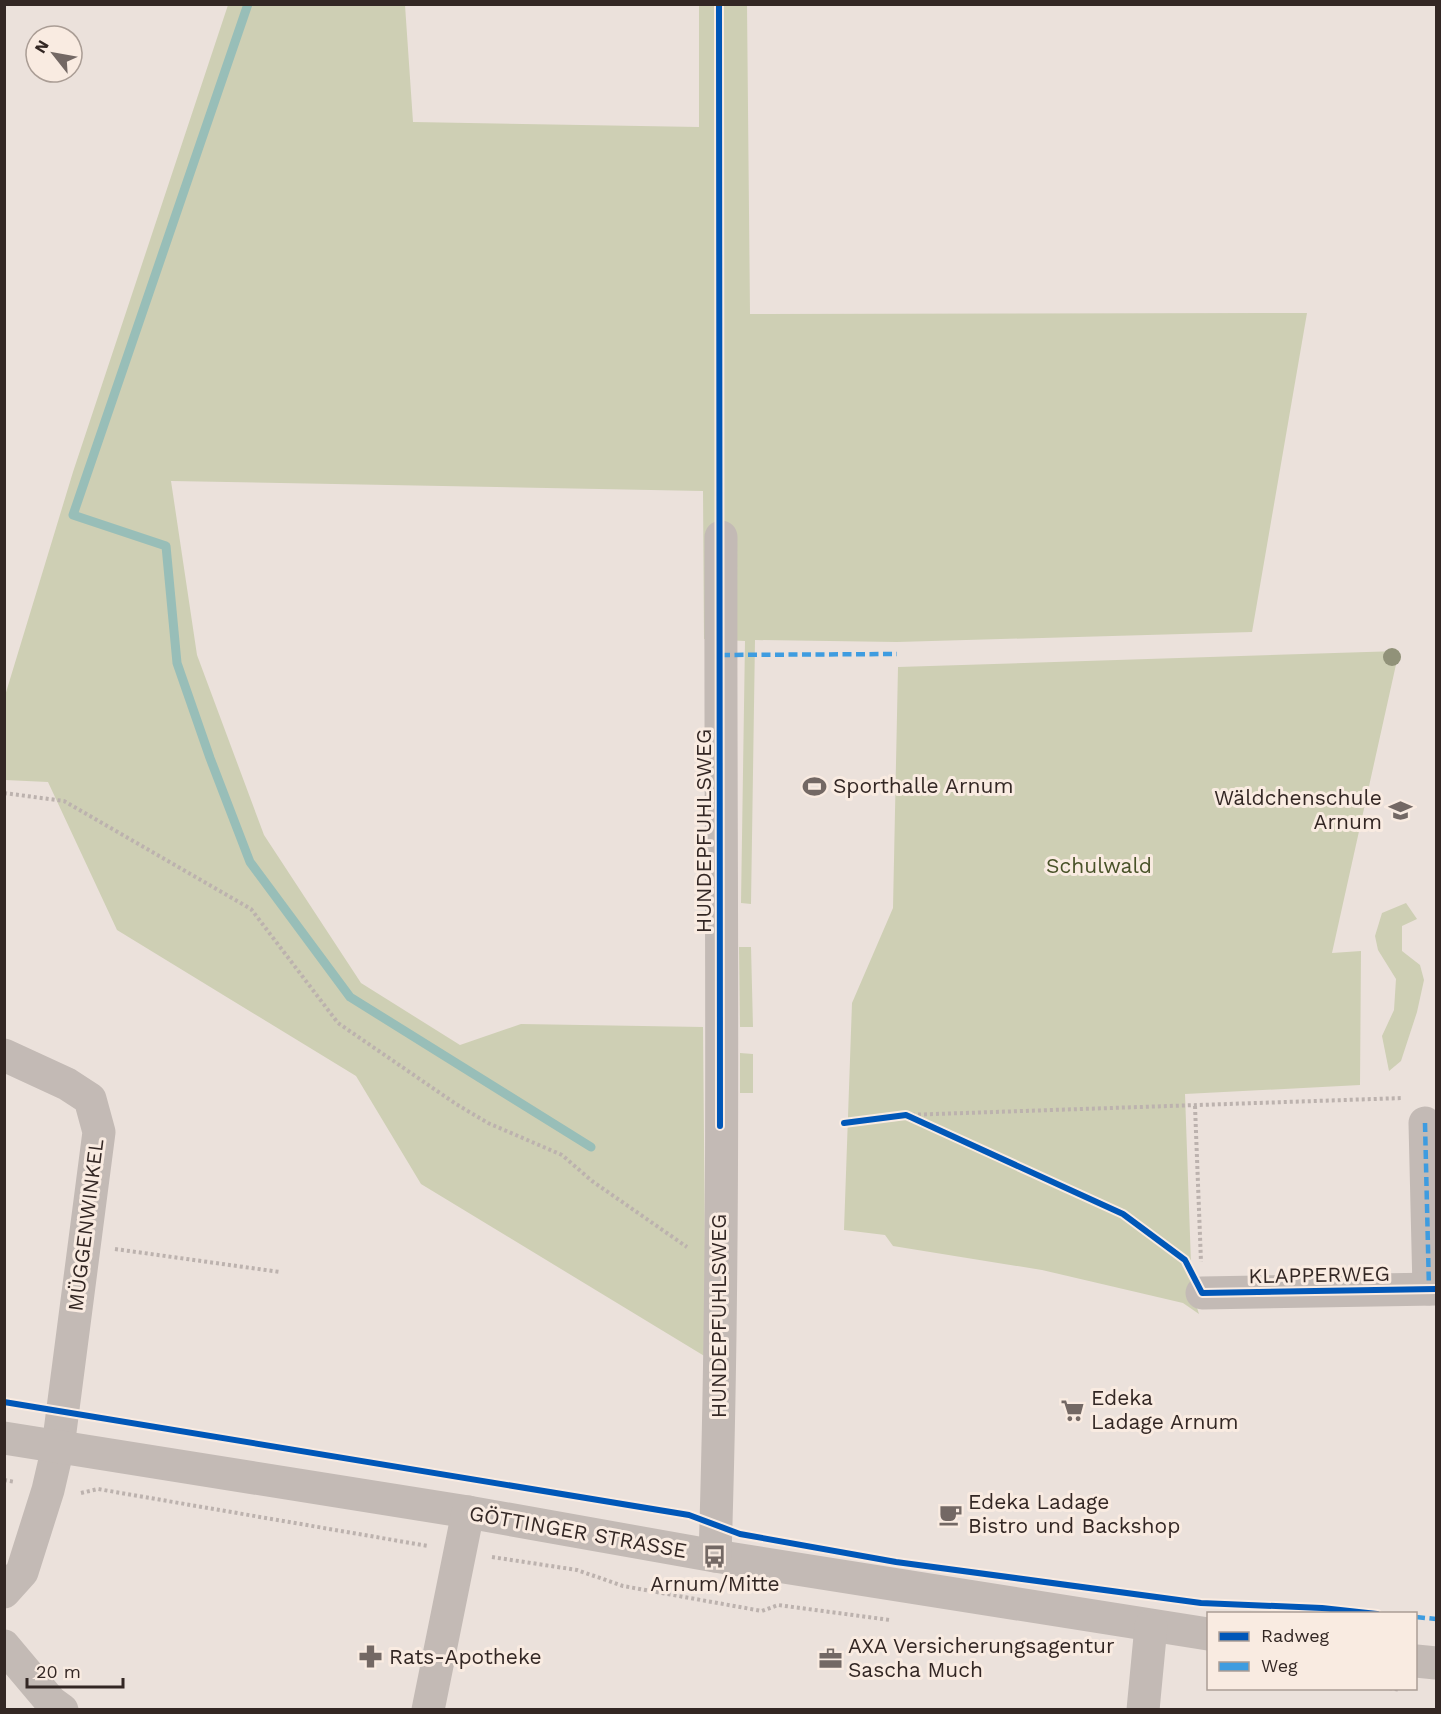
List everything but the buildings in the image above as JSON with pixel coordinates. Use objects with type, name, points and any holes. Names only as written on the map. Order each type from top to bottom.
[{"type":"street","name":"HUNDEPFUHLSWEG","points":[[715,1556],[720,1270],[721,537]]},
{"type":"street","name":"MÜGGENWINKEL","points":[[4,1055],[68,1084],[90,1099],[99,1132],[58,1447],[48,1490],[22,1572],[4,1592]]},
{"type":"street","name":"KLAPPERWEG","points":[[1202,1293],[1433,1289],[1425,1124]]},
{"type":"street","name":"GÖTTINGER STRASSE","points":[[4,1438],[468,1512],[715,1556],[1207,1634]]},
{"type":"street","points":[[428,1710],[468,1512]]},
{"type":"street","points":[[1143,1710],[1151,1626]]},
{"type":"street","points":[[4,1646],[51,1701],[62,1710]]},
{"type":"street","points":[[1417,1661],[1437,1664]]},
{"type":"path","points":[[4,793],[64,801],[251,909],[338,1023],[456,1104],[488,1123],[562,1155],[592,1181],[720,1270]]},
{"type":"path","points":[[906,1115],[1424,1097],[1425,1124]]},
{"type":"path","points":[[1195,1106],[1202,1293]]},
{"type":"path","points":[[84,1245],[280,1272]]},
{"type":"path","points":[[4,1480],[71,1496],[98,1489],[577,1570],[623,1586],[762,1611],[778,1605],[894,1620]]},
{"type":"green space","points":[[228,5],[405,5],[413,122],[699,127],[699,5],[747,5],[750,314],[1307,313],[1252,632],[897,642],[755,640],[751,904],[741,903],[745,641],[704,639],[703,491],[171,481],[197,655],[264,835],[361,983],[460,1045],[521,1024],[703,1027],[706,1357],[421,1184],[356,1076],[117,930],[48,782],[5,780],[4,699],[73,472]]},
{"type":"green space","name":"Schulwald","points":[[1399,651],[1332,953],[1361,951],[1360,1085],[1185,1094],[1192,1292],[1199,1314],[1183,1303],[1042,1270],[893,1246],[885,1235],[844,1230],[852,1003],[893,908],[898,667]]},
{"type":"green space","points":[[1406,903],[1417,919],[1402,926],[1402,951],[1420,965],[1424,980],[1417,1012],[1401,1061],[1389,1071],[1382,1036],[1394,1010],[1396,979],[1378,950],[1375,936],[1382,913]]},
{"type":"green space","points":[[739,947],[751,947],[753,1027],[740,1027]]},
{"type":"green space","points":[[740,1053],[753,1054],[753,1093],[740,1093]]},
{"type":"waterway","points":[[248,4],[73,515],[166,546],[177,663],[250,862],[350,997],[591,1147]]},
{"type":"marked path","points":[[721,655],[897,654]]},
{"type":"marked path","points":[[1425,1123],[1429,1289]]},
{"type":"marked path","points":[[1417,1617],[1436,1619]]},
{"type":"cycle path","points":[[719,4],[720,1126]]},
{"type":"cycle path","points":[[844,1123],[906,1115],[1123,1214],[1185,1260],[1202,1293],[1436,1289]]},
{"type":"cycle path","points":[[4,1402],[689,1515],[740,1534],[896,1562],[1201,1603],[1322,1608],[1359,1612]]},
{"type":"place","name":"Sporthalle Arnum","points":[[815,786]]},
{"type":"place","name":"Wäldchenschule Arnum","points":[[1400,810]]},
{"type":"place","name":"Edeka Ladage Arnum","points":[[1073,1410]]},
{"type":"place","name":"Edeka Ladage Bistro und Backshop","points":[[950,1514]]},
{"type":"place","name":"Arnum/Mitte","points":[[715,1556]]},
{"type":"place","name":"Rats-Apotheke","points":[[371,1657]]},
{"type":"place","name":"AXA Versicherungsagentur Sascha Much","points":[[830,1658]]}]
